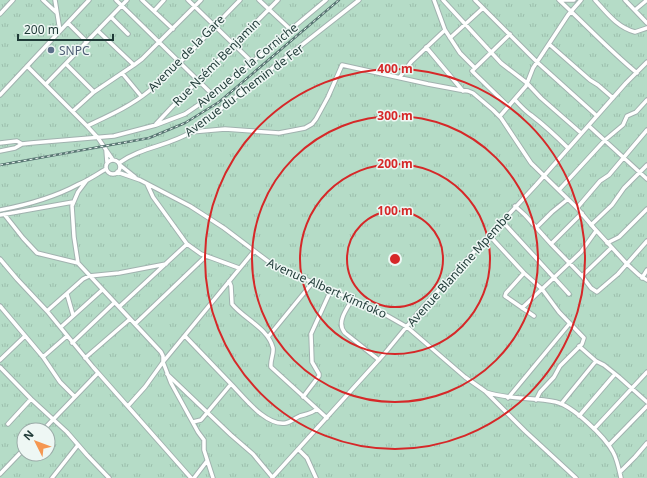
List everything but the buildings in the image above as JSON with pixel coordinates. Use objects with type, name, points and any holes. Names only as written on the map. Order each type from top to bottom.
[{"type":"street","points":[[0,14],[13,0]]},
{"type":"street","points":[[43,0],[57,14]]},
{"type":"street","points":[[56,0],[60,30]]},
{"type":"street","points":[[0,95],[89,0]]},
{"type":"street","points":[[116,0],[213,95]]},
{"type":"street","points":[[46,84],[127,0]]},
{"type":"street","points":[[142,0],[173,29]]},
{"type":"street","points":[[154,11],[164,0]]},
{"type":"street","points":[[188,0],[252,62]]},
{"type":"street","points":[[73,111],[94,92],[134,66],[160,43],[201,0]]},
{"type":"street","name":"Avenue de la Gare","points":[[87,126],[142,96],[158,83],[240,0]]},
{"type":"street","points":[[259,0],[290,29]]},
{"type":"street","name":"Rue Nsémi Benjamin","points":[[156,125],[278,0]]},
{"type":"street","name":"Avenue de la Corniche","points":[[0,151],[15,148],[22,144],[114,136],[156,125],[185,114],[213,95],[326,0]]},
{"type":"street","name":"Avenue du Chemin de Fer","points":[[119,164],[130,155],[181,138],[191,132],[359,0]]},
{"type":"street","points":[[434,0],[445,30],[460,53],[475,68]]},
{"type":"street","points":[[443,0],[501,63],[528,83],[541,98],[581,133]]},
{"type":"street","points":[[475,0],[537,62],[597,116]]},
{"type":"street","points":[[574,0],[559,0],[636,73]]},
{"type":"street","points":[[500,116],[526,86],[537,62],[581,0]]},
{"type":"street","points":[[595,0],[609,16],[624,28],[635,32],[647,28]]},
{"type":"street","points":[[625,0],[647,23]]},
{"type":"street","points":[[635,10],[647,0]]},
{"type":"street","points":[[450,38],[483,8]]},
{"type":"street","points":[[111,17],[128,34]]},
{"type":"street","points":[[68,23],[87,42]]},
{"type":"street","points":[[400,77],[411,62],[445,30]]},
{"type":"street","points":[[98,31],[134,66]]},
{"type":"street","points":[[509,107],[472,71],[510,34]]},
{"type":"street","points":[[549,44],[613,98]]},
{"type":"street","points":[[426,47],[464,91]]},
{"type":"street","name":"Avenue Blandine Mpembe","points":[[272,478],[515,206],[647,62]]},
{"type":"street","points":[[66,64],[94,92]]},
{"type":"street","points":[[191,132],[225,129],[279,133],[305,128],[312,124],[316,119],[328,98],[342,65],[468,91],[473,93],[500,116],[527,158],[582,213],[611,248],[642,278],[647,280]]},
{"type":"street","points":[[27,66],[98,138],[113,160],[119,164],[120,169],[112,174],[106,169]]},
{"type":"street","points":[[122,73],[142,96]]},
{"type":"street","points":[[515,100],[568,148]]},
{"type":"street","points":[[559,190],[605,140],[623,125],[627,116],[636,112],[647,100]]},
{"type":"street","points":[[589,126],[647,179]]},
{"type":"street","points":[[577,208],[600,181],[609,175],[647,130]]},
{"type":"street","name":"Avenue de la Corniche","points":[[0,143],[17,141],[22,144]]},
{"type":"street","points":[[106,148],[106,169]]},
{"type":"street","points":[[107,162],[113,160]]},
{"type":"street","name":"Avenue Albert Kimfoko","points":[[119,164],[138,179],[190,206],[224,228],[273,265],[390,316],[407,326],[465,377],[485,391],[525,431],[576,478]]},
{"type":"street","points":[[591,225],[612,205],[624,188],[647,165]]},
{"type":"street","points":[[0,210],[31,203],[60,193],[106,169]]},
{"type":"street","name":"Avenue Albert Kimfoko","points":[[117,172],[138,179]]},
{"type":"street","points":[[86,180],[73,202],[71,212],[78,263],[163,356],[163,362],[171,383],[204,440],[204,450],[213,478]]},
{"type":"street","points":[[147,184],[153,197],[187,244],[197,252],[239,268]]},
{"type":"street","points":[[536,228],[568,199]]},
{"type":"street","points":[[2,215],[73,202]]},
{"type":"street","points":[[515,206],[582,276],[591,288],[597,292],[612,280],[647,241]]},
{"type":"street","points":[[607,243],[620,238],[647,209]]},
{"type":"street","points":[[551,244],[582,213]]},
{"type":"street","points":[[2,215],[22,238],[37,252],[78,263]]},
{"type":"street","points":[[502,221],[569,294]]},
{"type":"street","points":[[522,308],[568,266],[569,263],[581,252],[596,231]]},
{"type":"street","points":[[489,235],[524,273],[542,289],[559,312],[584,338],[583,342],[560,366],[554,377],[540,392],[536,400]]},
{"type":"street","points":[[119,307],[187,244]]},
{"type":"street","points":[[582,276],[611,248]]},
{"type":"street","points":[[128,406],[145,387],[163,362],[254,251]]},
{"type":"street","points":[[135,324],[206,256]]},
{"type":"street","points":[[0,259],[48,311],[72,343],[98,373],[193,478],[207,461]]},
{"type":"street","points":[[48,311],[83,279],[89,276],[119,273],[166,264]]},
{"type":"street","points":[[642,278],[647,270]]},
{"type":"street","points":[[524,273],[505,295],[508,299],[534,316]]},
{"type":"street","points":[[229,281],[232,304],[268,337],[273,351],[270,361],[271,367],[327,418]]},
{"type":"street","points":[[268,337],[314,282]]},
{"type":"street","points":[[61,328],[73,315],[102,290]]},
{"type":"street","points":[[303,397],[320,374],[312,362],[311,334],[331,290]]},
{"type":"street","points":[[67,294],[73,315]]},
{"type":"street","points":[[352,300],[343,315],[341,329],[379,360]]},
{"type":"street","points":[[72,343],[114,303]]},
{"type":"street","points":[[0,306],[42,357],[60,382],[74,396]]},
{"type":"street","points":[[85,358],[130,319]]},
{"type":"street","points":[[508,398],[570,323]]},
{"type":"street","points":[[0,360],[25,336]]},
{"type":"street","points":[[42,357],[67,336]]},
{"type":"street","points":[[185,336],[231,384],[268,419],[284,424],[300,416],[310,414],[317,409]]},
{"type":"street","points":[[579,346],[596,361],[604,365],[615,374],[647,402]]},
{"type":"street","points":[[561,404],[596,361]]},
{"type":"street","points":[[0,367],[68,432],[78,445],[110,478]]},
{"type":"street","points":[[594,429],[647,372]]},
{"type":"street","points":[[51,422],[74,396],[98,373]]},
{"type":"street","points":[[167,373],[234,439],[253,454],[272,478]]},
{"type":"street","points":[[579,416],[615,374]]},
{"type":"street","points":[[193,422],[201,420],[231,384]]},
{"type":"street","points":[[485,391],[508,398],[561,404],[579,416],[609,445],[614,453],[621,478]]},
{"type":"street","points":[[8,424],[32,399]]},
{"type":"street","points":[[609,445],[647,406]]},
{"type":"street","points":[[620,472],[636,457],[647,443]]},
{"type":"street","points":[[52,478],[78,445]]},
{"type":"street","points":[[298,448],[307,458],[316,478]]},
{"type":"street","points":[[0,474],[16,457]]},
{"type":"street","points":[[57,478],[58,472]]},
{"type":"green space","points":[[0,0],[647,0],[647,478],[0,478]]},
{"type":"railway","points":[[0,165],[149,138],[185,123],[219,102],[339,0]]},
{"type":"place","name":"SNPC","points":[[51,50]]}]
